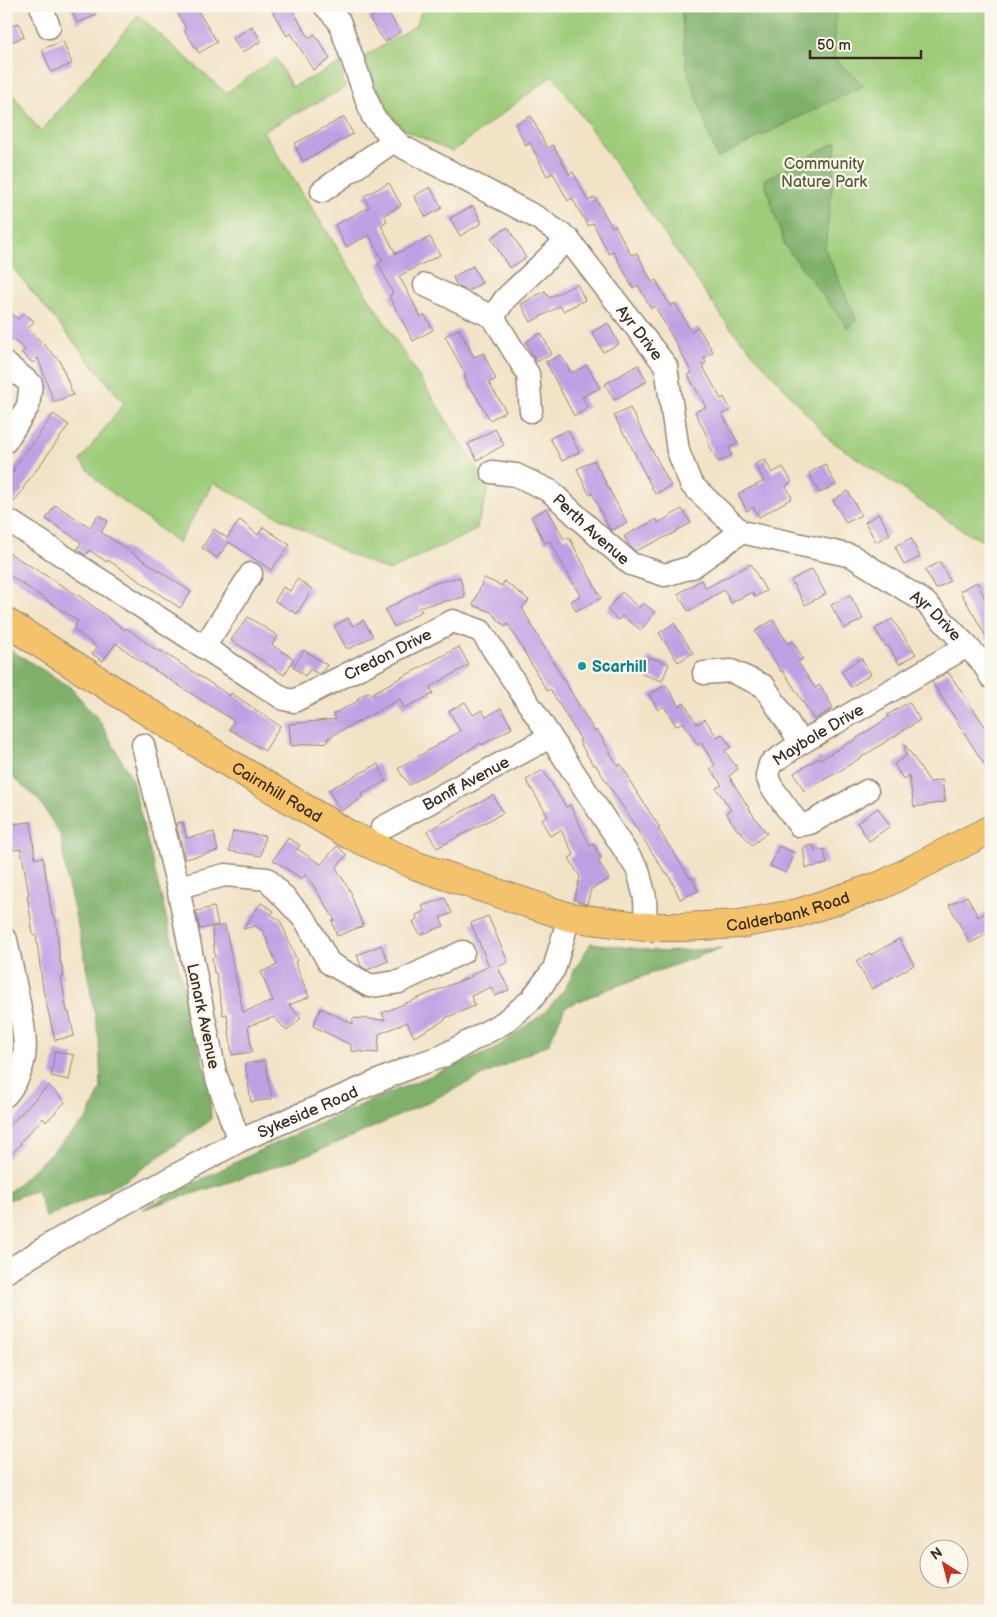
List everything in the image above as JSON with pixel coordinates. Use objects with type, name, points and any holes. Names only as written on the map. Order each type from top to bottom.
[{"type":"main road","name":"Cairnhill Road","points":[[6,622],[229,763],[348,834],[417,866],[569,917]]},
{"type":"main road","name":"Calderbank Road","points":[[569,917],[646,927],[683,928],[740,924],[798,913],[882,885],[991,829]]},
{"type":"street","points":[[41,6],[49,27]]},
{"type":"street","name":"Ayr Drive","points":[[325,6],[339,20],[373,117],[401,146],[538,218],[568,239],[666,366],[678,451],[691,484],[740,532],[852,556],[926,602],[983,663],[991,677]]},
{"type":"street","points":[[322,192],[395,140]]},
{"type":"street","points":[[494,316],[505,299],[568,239]]},
{"type":"street","points":[[425,286],[494,316],[528,374],[531,411]]},
{"type":"street","points":[[6,364],[31,384],[28,406],[6,441]]},
{"type":"street","name":"Perth Avenue","points":[[492,472],[516,475],[550,491],[631,564],[664,575],[692,567],[740,532]]},
{"type":"street","name":"Credon Drive","points":[[6,519],[284,700],[294,701],[453,621],[481,631],[638,870],[645,898],[646,927]]},
{"type":"street","points":[[204,647],[251,574]]},
{"type":"street","name":"Maybole Drive","points":[[867,791],[810,824],[799,825],[771,786],[767,776],[770,764],[801,743],[967,646]]},
{"type":"street","points":[[704,673],[731,671],[764,686],[801,743]]},
{"type":"street","name":"Banff Avenue","points":[[382,828],[550,737]]},
{"type":"street","name":"Lanark Avenue","points":[[144,745],[178,887],[215,1073],[239,1142]]},
{"type":"street","points":[[178,887],[225,875],[267,879],[306,921],[329,963],[370,986],[399,982],[463,952]]},
{"type":"street","name":"Sykeside Road","points":[[6,1272],[54,1242],[239,1142],[413,1066],[443,1056],[503,1022],[531,1000],[554,969],[569,917]]},
{"type":"street","points":[[6,940],[25,1036],[23,1064],[20,1075],[6,1095]]},
{"type":"green space","name":"Community Nature Park","points":[[424,6],[991,6],[991,545],[967,533],[830,440],[728,325],[553,75],[452,152],[403,129],[384,106],[364,57],[415,26]]},
{"type":"green space","points":[[681,6],[830,6],[836,11],[834,58],[864,85],[717,158],[686,65]]},
{"type":"green space","points":[[138,15],[226,93],[276,58],[292,87],[340,64],[345,88],[263,131],[489,487],[476,530],[389,571],[349,554],[214,483],[178,543],[102,485],[80,461],[124,403],[6,260],[6,85],[41,132]]},
{"type":"green space","points":[[837,142],[825,249],[857,321],[848,328],[785,246],[764,180]]},
{"type":"green space","points":[[6,647],[70,687],[99,720],[131,777],[210,1091],[211,1120],[123,1182],[46,1218],[37,1190],[6,1201],[6,1195],[88,1118],[101,1088],[99,1039],[82,943],[67,881],[61,836],[39,800],[6,772]]},
{"type":"green space","points":[[591,943],[664,952],[722,948],[611,988],[565,1007],[549,1044],[391,1120],[289,1161],[143,1209],[256,1152],[370,1101],[493,1050],[544,1013],[564,990]]},
{"type":"building","points":[[70,6],[93,6],[96,15],[77,23]]},
{"type":"building","points":[[173,6],[195,6],[217,42],[199,53],[184,30],[186,28]]},
{"type":"building","points":[[269,6],[290,6],[309,38],[315,34],[330,59],[313,70],[291,33],[287,36]]},
{"type":"building","points":[[369,6],[384,6],[400,32],[385,42],[369,18],[375,15]]},
{"type":"building","points":[[19,23],[24,37],[6,44],[6,28]]},
{"type":"building","points":[[252,26],[261,41],[242,53],[233,38]]},
{"type":"building","points":[[63,41],[72,64],[51,72],[42,49]]},
{"type":"building","points":[[531,116],[547,148],[553,145],[569,174],[573,172],[588,201],[595,197],[612,227],[615,225],[631,255],[637,253],[652,282],[656,280],[670,306],[675,303],[691,331],[698,327],[713,352],[704,358],[706,363],[702,365],[721,399],[724,397],[731,410],[722,414],[738,443],[729,448],[732,455],[718,462],[707,441],[709,440],[695,412],[706,407],[688,375],[692,373],[655,306],[651,309],[638,285],[633,288],[613,251],[609,254],[593,223],[588,226],[572,198],[568,201],[553,173],[547,176],[530,143],[526,146],[515,124]]},
{"type":"building","points":[[344,117],[353,134],[303,161],[294,144]]},
{"type":"building","points":[[389,183],[401,205],[384,215],[387,221],[381,225],[396,254],[430,237],[440,255],[399,276],[421,317],[425,315],[433,330],[413,341],[389,296],[393,294],[378,263],[383,261],[369,235],[346,247],[335,225],[369,207],[364,196]]},
{"type":"building","points":[[430,187],[442,208],[426,217],[414,196]]},
{"type":"building","points":[[473,206],[482,223],[460,236],[450,218]]},
{"type":"building","points":[[508,227],[526,258],[509,268],[491,238]]},
{"type":"building","points":[[473,266],[482,283],[468,291],[457,286],[453,277]]},
{"type":"building","points":[[577,284],[585,300],[563,311],[560,306],[531,322],[521,304],[545,291],[549,298]]},
{"type":"building","points":[[6,310],[18,319],[24,313],[34,321],[28,329],[60,361],[73,395],[54,402],[38,358],[33,363],[22,353],[25,350],[6,334]]},
{"type":"building","points":[[608,323],[619,344],[603,352],[592,332]]},
{"type":"building","points":[[459,329],[474,357],[483,353],[496,379],[489,383],[506,411],[490,420],[472,392],[464,377],[466,376],[445,336]]},
{"type":"building","points":[[541,333],[552,354],[536,362],[526,342]]},
{"type":"building","points":[[561,355],[571,373],[587,365],[600,388],[582,397],[588,408],[574,416],[546,362]]},
{"type":"building","points":[[638,365],[647,381],[614,400],[605,384]]},
{"type":"building","points":[[630,408],[671,486],[655,494],[614,416]]},
{"type":"building","points":[[53,414],[69,425],[14,502],[6,496],[6,481]]},
{"type":"building","points":[[495,429],[504,445],[477,460],[468,444]]},
{"type":"building","points":[[568,430],[579,452],[562,461],[550,438]]},
{"type":"building","points":[[765,459],[772,473],[783,467],[792,482],[786,486],[792,498],[759,517],[753,507],[747,511],[738,494],[764,481],[755,464]]},
{"type":"building","points":[[594,460],[627,523],[612,530],[609,528],[592,493],[589,494],[577,469]]},
{"type":"building","points":[[825,464],[836,485],[819,493],[809,473]]},
{"type":"building","points":[[848,491],[861,515],[846,523],[833,500]]},
{"type":"building","points":[[55,505],[90,527],[98,515],[108,521],[101,532],[191,592],[180,608],[108,560],[107,562],[89,550],[86,555],[77,549],[81,542],[46,519]]},
{"type":"building","points":[[547,508],[564,539],[569,537],[601,598],[576,611],[571,601],[580,596],[550,541],[545,543],[531,517]]},
{"type":"building","points":[[682,509],[691,523],[635,551],[628,544],[624,536],[657,519],[658,523]]},
{"type":"building","points":[[879,514],[890,534],[876,542],[865,522]]},
{"type":"building","points":[[240,520],[258,535],[263,527],[290,545],[271,570],[229,542],[217,558],[202,548],[214,529],[227,538]]},
{"type":"building","points":[[911,538],[920,557],[904,565],[895,546]]},
{"type":"building","points":[[6,551],[82,598],[125,630],[127,628],[159,652],[160,650],[230,696],[231,693],[280,726],[265,751],[229,729],[234,721],[116,643],[103,661],[92,654],[97,647],[73,629],[78,621],[6,573]]},
{"type":"building","points":[[940,562],[950,581],[936,589],[925,570]]},
{"type":"building","points":[[751,564],[766,591],[755,597],[752,592],[731,603],[724,590],[688,611],[678,594],[701,580],[706,588]]},
{"type":"building","points":[[812,569],[826,594],[805,605],[791,580]]},
{"type":"building","points":[[460,577],[465,597],[419,607],[422,611],[394,627],[385,610],[431,584]]},
{"type":"building","points":[[484,578],[502,586],[504,581],[529,600],[522,608],[543,645],[595,732],[597,730],[618,766],[621,764],[660,828],[658,829],[690,878],[692,877],[698,891],[680,899],[668,873],[666,874],[595,764],[593,765],[579,741],[581,740],[550,689],[547,691],[508,624],[505,627],[491,612],[473,605]]},
{"type":"building","points":[[297,579],[312,589],[297,614],[275,601],[283,587],[290,591]]},
{"type":"building","points":[[977,582],[991,610],[991,645],[960,591]]},
{"type":"building","points":[[622,592],[639,608],[643,603],[655,612],[641,630],[622,616],[618,620],[607,610]]},
{"type":"building","points":[[850,595],[863,619],[844,629],[831,605]]},
{"type":"building","points":[[248,617],[278,636],[272,645],[294,659],[284,675],[231,640]]},
{"type":"building","points":[[348,618],[353,626],[363,620],[373,636],[351,648],[346,648],[334,626]]},
{"type":"building","points":[[892,619],[916,654],[899,664],[888,645],[886,647],[875,629]]},
{"type":"building","points":[[773,620],[788,644],[793,641],[803,659],[798,662],[815,688],[820,685],[833,708],[814,720],[755,631]]},
{"type":"building","points":[[674,623],[693,653],[678,662],[659,633]]},
{"type":"building","points":[[459,647],[469,665],[430,687],[433,694],[404,708],[400,699],[328,738],[328,742],[291,746],[289,724],[336,719],[333,714],[358,701],[357,699],[368,692],[374,696],[372,693]]},
{"type":"building","points":[[304,650],[327,665],[322,672],[318,674],[310,669],[305,676],[293,667]]},
{"type":"building","points":[[649,657],[669,664],[662,681],[642,674]]},
{"type":"building","points":[[861,658],[871,674],[851,687],[841,671]]},
{"type":"building","points":[[948,672],[991,735],[991,775],[932,682]]},
{"type":"building","points":[[666,685],[679,706],[684,703],[697,724],[705,719],[717,737],[722,734],[731,747],[725,751],[738,769],[729,776],[755,818],[767,833],[752,845],[738,831],[726,813],[731,810],[716,788],[722,785],[710,769],[715,765],[701,743],[698,745],[683,722],[676,726],[664,706],[658,710],[649,695]]},
{"type":"building","points":[[465,702],[473,715],[482,710],[486,717],[501,708],[512,728],[482,745],[481,743],[409,785],[398,769],[460,731],[449,711]]},
{"type":"building","points":[[909,702],[920,720],[838,772],[804,791],[794,773],[850,743],[889,717],[887,715]]},
{"type":"building","points":[[904,743],[930,782],[942,780],[945,802],[914,807],[909,775],[903,779],[894,764],[906,756]]},
{"type":"building","points":[[378,764],[386,781],[361,795],[363,797],[341,811],[328,790]]},
{"type":"building","points":[[543,770],[566,807],[570,805],[590,846],[593,844],[601,858],[598,860],[609,879],[591,889],[587,904],[574,900],[580,877],[569,858],[574,855],[561,830],[550,836],[541,819],[548,816],[526,780]]},
{"type":"building","points":[[493,795],[503,813],[437,848],[427,831]]},
{"type":"building","points":[[878,808],[890,826],[869,841],[857,823]]},
{"type":"building","points":[[31,822],[35,859],[43,857],[52,916],[55,916],[60,963],[64,977],[61,977],[67,1012],[69,1012],[74,1036],[55,1040],[43,989],[36,935],[33,935],[27,895],[29,895],[21,849],[13,850],[10,824]]},
{"type":"building","points":[[183,822],[187,838],[214,832],[218,851],[185,859],[176,823]]},
{"type":"building","points":[[233,831],[265,836],[261,856],[229,851]]},
{"type":"building","points":[[288,838],[300,845],[297,849],[321,864],[337,846],[347,855],[336,868],[352,894],[363,926],[337,936],[332,921],[335,920],[306,874],[302,879],[273,860]]},
{"type":"building","points":[[814,845],[815,851],[824,849],[827,864],[806,868],[803,847]]},
{"type":"building","points":[[779,846],[795,853],[786,873],[770,866]]},
{"type":"building","points":[[967,896],[978,917],[991,910],[991,932],[970,943],[949,905]]},
{"type":"building","points":[[445,898],[452,913],[440,918],[444,926],[420,935],[413,922],[417,919],[416,915],[425,911],[422,906]]},
{"type":"building","points":[[261,903],[274,911],[271,915],[280,920],[309,997],[289,1005],[301,1018],[287,1031],[274,1017],[248,1026],[252,1052],[232,1055],[227,1014],[223,1015],[216,973],[214,973],[212,958],[215,957],[212,928],[225,925],[243,1012],[273,1001],[261,972],[277,965],[263,931],[255,926],[243,929]]},
{"type":"building","points":[[214,907],[218,925],[200,929],[196,911]]},
{"type":"building","points":[[488,916],[508,962],[498,967],[509,990],[495,996],[491,987],[471,996],[475,1006],[445,1018],[445,1020],[414,1037],[407,1022],[379,1034],[378,1053],[351,1051],[351,1045],[313,1026],[321,1008],[353,1024],[353,1018],[385,1020],[382,1013],[472,976],[489,966],[471,923]]},
{"type":"building","points":[[899,939],[914,965],[872,989],[856,961]]},
{"type":"building","points":[[381,945],[388,961],[367,970],[361,966],[357,955]]},
{"type":"building","points":[[55,1051],[74,1055],[69,1080],[51,1076]]},
{"type":"building","points":[[265,1060],[272,1099],[251,1102],[245,1064]]},
{"type":"building","points":[[49,1085],[65,1102],[46,1122],[43,1118],[6,1160],[6,1129]]},
{"type":"place","name":"Scarhill","points":[[582,666]]}]
